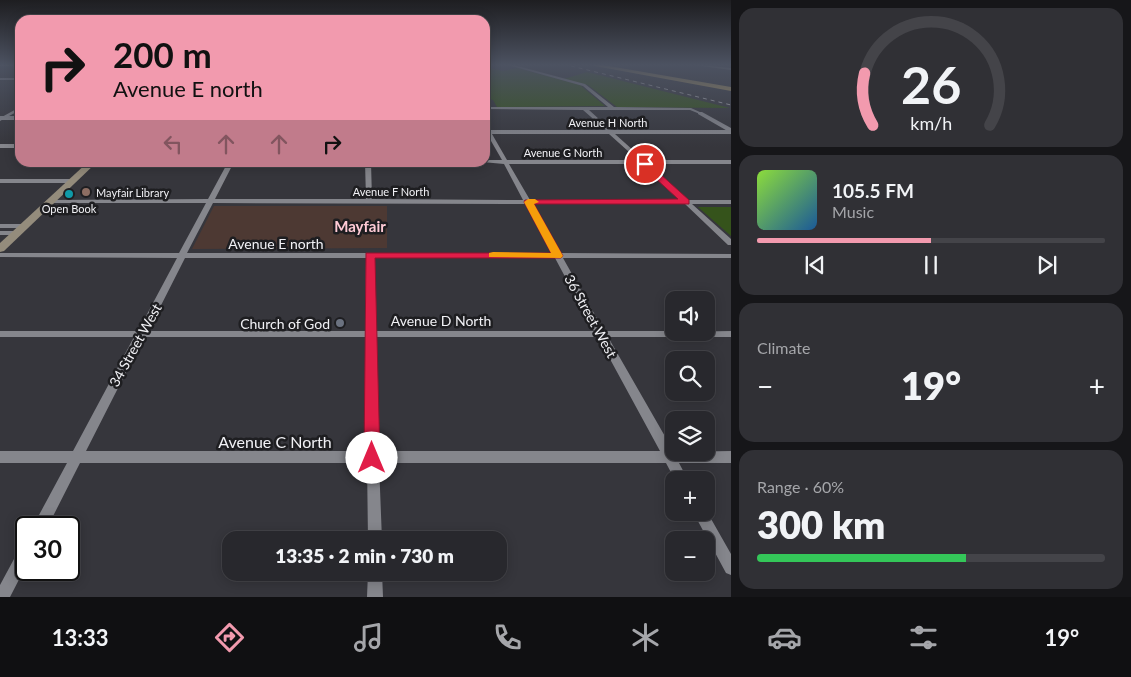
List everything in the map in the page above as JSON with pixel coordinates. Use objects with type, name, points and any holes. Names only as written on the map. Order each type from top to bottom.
[{"type":"main road","points":[[0,249],[88,167]]},
{"type":"street","points":[[593,92],[613,108]]},
{"type":"street","points":[[1,118],[15,108]]},
{"type":"street","points":[[490,108],[691,109],[731,132]]},
{"type":"street","points":[[584,108],[731,243]]},
{"type":"street","points":[[1,118],[15,111]]},
{"type":"street","points":[[1,118],[15,118]]},
{"type":"street","name":"Avenue H North","points":[[490,130],[731,132]]},
{"type":"street","name":"36 Street West","points":[[490,136],[665,448]]},
{"type":"street","points":[[0,146],[15,146]]},
{"type":"street","name":"Avenue G North","points":[[490,162],[731,162]]},
{"type":"street","name":"34 Street West","points":[[44,516],[228,167]]},
{"type":"street","points":[[368,167],[369,202]]},
{"type":"street","points":[[0,181],[73,181]]},
{"type":"street","name":"Avenue F North","points":[[52,201],[731,202]]},
{"type":"street","points":[[0,226],[22,229]]},
{"type":"street","points":[[0,233],[22,229]]},
{"type":"street","name":"Avenue E north","points":[[0,255],[731,256]]},
{"type":"street","points":[[370,255],[374,531]]},
{"type":"street","name":"Avenue D North","points":[[0,334],[731,334]]},
{"type":"street","name":"Avenue C North","points":[[0,457],[665,457]]},
{"type":"street","name":"Avenue C North","points":[[715,457],[731,457]]},
{"type":"street","points":[[705,521],[731,568]]},
{"type":"street","points":[[2,597],[15,572]]},
{"type":"street","points":[[375,581],[375,597]]},
{"type":"shaded area","points":[[214,206],[387,206],[387,248],[192,249]]},
{"type":"green space","points":[[490,92],[588,92],[605,106],[497,107],[493,100],[490,99]]},
{"type":"green space","points":[[597,92],[666,92],[730,108],[617,107]]},
{"type":"green space","points":[[698,207],[731,207],[731,236]]},
{"type":"railway","points":[[677,92],[731,105]]},
{"type":"slow traffic","points":[[493,255],[558,256],[528,202],[535,202]]},
{"type":"place","name":"Mayfair Library","points":[[86,192]]},
{"type":"place","name":"Open Book","points":[[69,194]]},
{"type":"place","name":"Church of God","points":[[340,323]]},
{"type":"district","name":"Mayfair","points":[[360,226]]},
{"type":"route","points":[[372,458],[370,255],[558,256],[528,202],[686,202],[645,164]]}]
